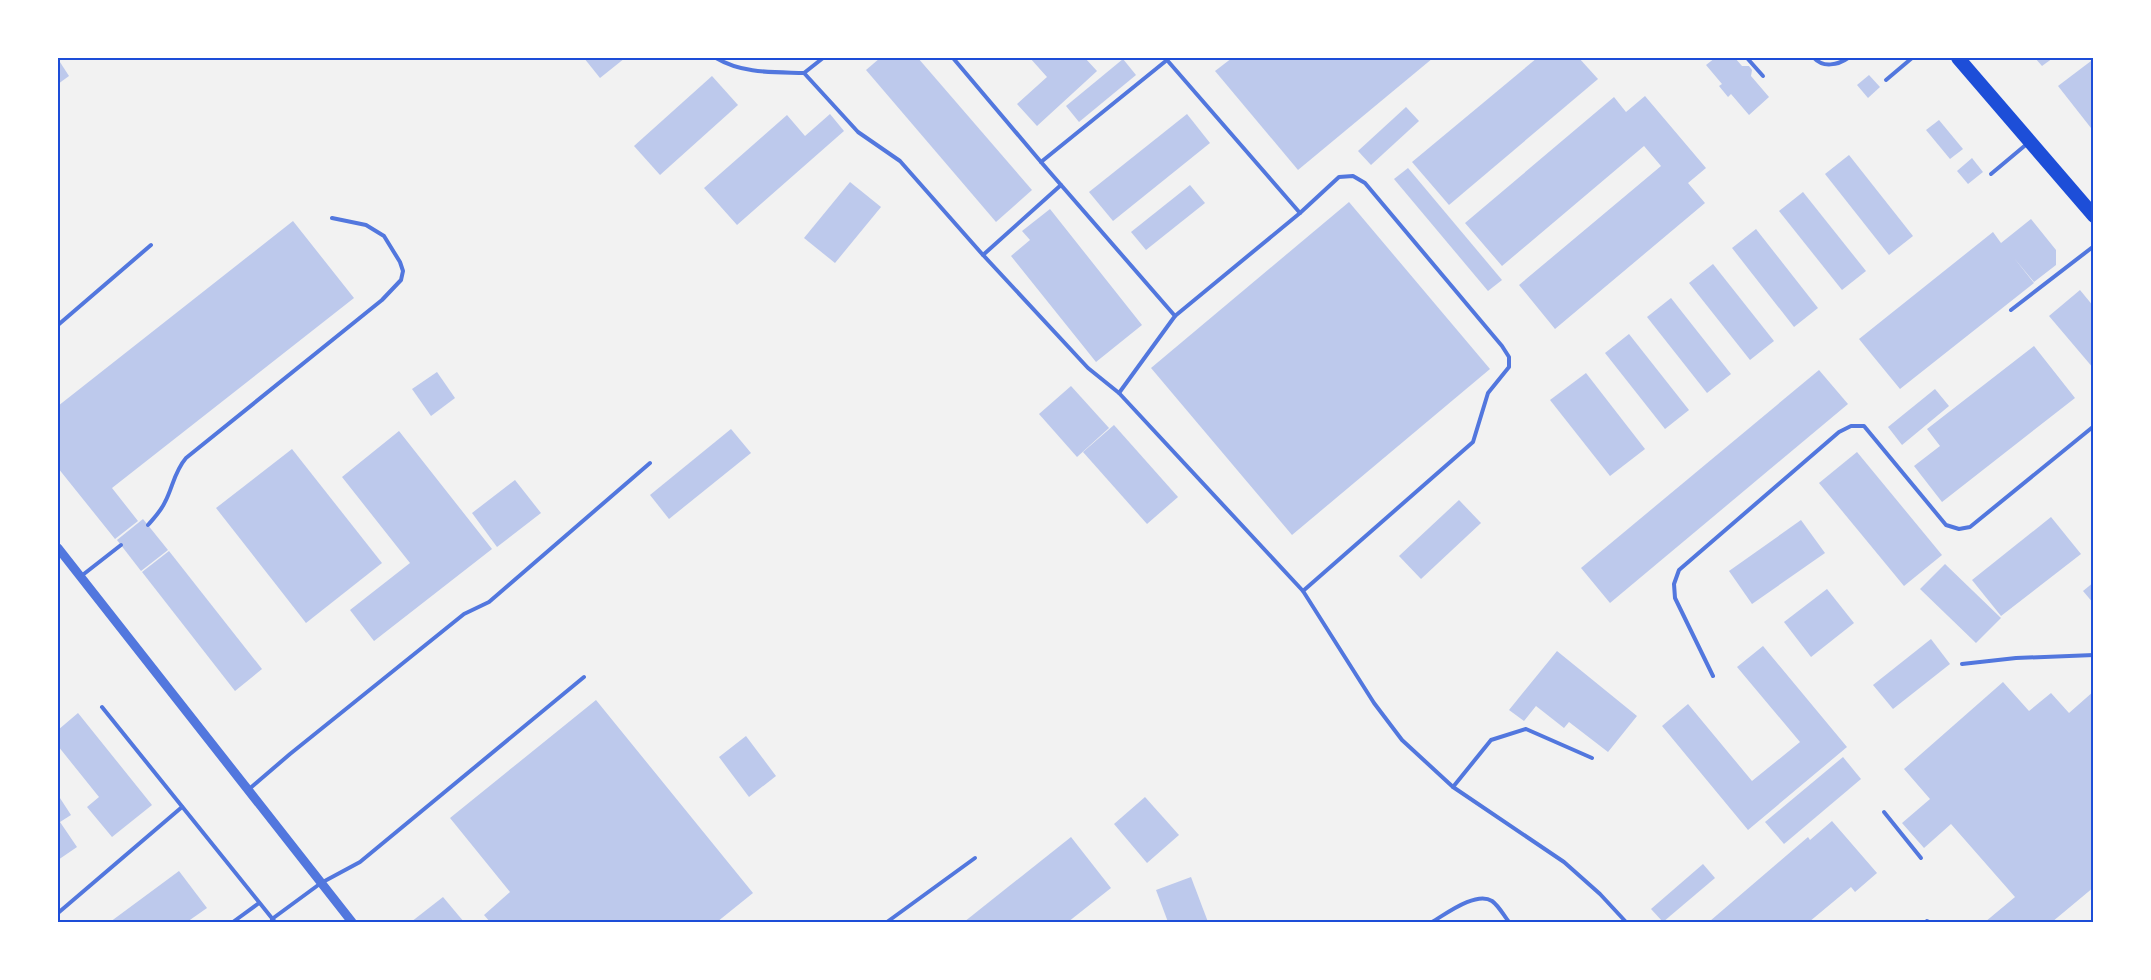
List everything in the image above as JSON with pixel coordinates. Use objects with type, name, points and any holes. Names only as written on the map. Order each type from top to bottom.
[{"type":"highway","points":[[1958,58],[2094,216]]},
{"type":"street","points":[[58,548],[352,922]]},
{"type":"lane","points":[[716,58],[745,69],[804,73],[823,58]]},
{"type":"lane","points":[[953,58],[1061,186],[1175,316]]},
{"type":"lane","points":[[1747,58],[1763,76]]},
{"type":"lane","points":[[1814,58],[1828,66],[1848,58]]},
{"type":"lane","points":[[1886,80],[1912,58]]},
{"type":"lane","points":[[1041,162],[1167,59],[1300,213]]},
{"type":"lane","points":[[804,73],[858,132],[900,161],[983,255],[1088,368],[1119,393],[1303,591],[1379,710],[1402,740],[1453,787],[1564,862],[1600,894],[1626,922]]},
{"type":"lane","points":[[1991,174],[2030,142]]},
{"type":"lane","points":[[1119,393],[1175,316],[1300,213],[1338,177],[1353,176],[1365,183],[1502,346],[1508,357],[1509,367],[1488,393],[1473,442],[1303,591]]},
{"type":"lane","points":[[983,255],[1061,186]]},
{"type":"lane","points":[[148,525],[164,504],[176,472],[186,458],[382,300],[401,280],[403,271],[400,262],[384,236],[366,225],[332,218]]},
{"type":"lane","points":[[58,326],[151,245]]},
{"type":"lane","points":[[2012,310],[2094,246]]},
{"type":"lane","points":[[1713,676],[1675,598],[1674,584],[1679,570],[1839,432],[1851,426],[1864,426],[1946,525],[1958,530],[1970,527],[2094,426]]},
{"type":"lane","points":[[248,790],[464,614],[489,602],[650,463]]},
{"type":"lane","points":[[80,577],[121,545]]},
{"type":"lane","points":[[1962,664],[2016,658],[2094,655]]},
{"type":"lane","points":[[102,707],[274,920],[321,883],[360,862],[584,677]]},
{"type":"lane","points":[[1453,787],[1491,740],[1526,729],[1592,758]]},
{"type":"lane","points":[[58,913],[182,807]]},
{"type":"lane","points":[[1884,812],[1921,858]]},
{"type":"lane","points":[[887,922],[975,858]]},
{"type":"lane","points":[[1432,922],[1473,899],[1484,898],[1493,902],[1509,922]]},
{"type":"lane","points":[[234,922],[259,903]]},
{"type":"building","points":[[584,58],[625,58],[600,78]]},
{"type":"building","points":[[880,58],[918,58],[1032,190],[996,222],[866,70]]},
{"type":"building","points":[[1030,58],[1085,58],[1097,71],[1037,126],[1017,104],[1047,77]]},
{"type":"building","points":[[1232,58],[1433,58],[1298,170],[1215,71]]},
{"type":"building","points":[[1537,58],[1579,58],[1598,79],[1449,205],[1412,162]]},
{"type":"building","points":[[1715,58],[1735,58],[1742,66],[1749,66],[1752,70],[1751,76],[1769,97],[1749,115],[1731,94],[1728,97],[1719,86],[1722,84],[1706,65]]},
{"type":"building","points":[[2035,58],[2053,58],[2042,66]]},
{"type":"building","points":[[58,59],[69,76],[58,84]]},
{"type":"building","points":[[1123,59],[1136,75],[1079,122],[1066,106]]},
{"type":"building","points":[[2091,61],[2094,64],[2094,126],[2091,128],[2058,86]]},
{"type":"building","points":[[1869,75],[1880,87],[1868,98],[1857,85]]},
{"type":"building","points":[[712,76],[738,105],[660,175],[634,146]]},
{"type":"building","points":[[1645,96],[1706,168],[1688,183],[1705,203],[1555,329],[1519,285],[1661,166],[1644,146],[1502,266],[1465,223],[1614,97],[1626,112]]},
{"type":"building","points":[[1406,107],[1419,121],[1371,165],[1358,151]]},
{"type":"building","points":[[830,114],[844,131],[737,225],[704,188],[787,115],[805,136]]},
{"type":"building","points":[[1187,114],[1210,143],[1113,221],[1089,192]]},
{"type":"building","points":[[1939,120],[1963,149],[1950,159],[1926,130]]},
{"type":"building","points":[[1849,155],[1913,236],[1889,255],[1825,174]]},
{"type":"building","points":[[1972,158],[1983,172],[1968,184],[1957,171]]},
{"type":"building","points":[[1408,168],[1502,280],[1488,291],[1394,179]]},
{"type":"building","points":[[850,182],[881,207],[835,263],[804,238]]},
{"type":"building","points":[[1190,185],[1205,203],[1146,250],[1131,232]]},
{"type":"building","points":[[1803,192],[1866,271],[1842,290],[1779,211]]},
{"type":"building","points":[[1349,202],[1490,369],[1292,535],[1151,368]]},
{"type":"building","points":[[1050,209],[1142,325],[1096,362],[1011,256],[1030,240],[1022,231]]},
{"type":"building","points":[[2031,219],[2056,250],[2056,265],[2034,282],[2014,258],[2034,283],[1900,389],[1859,339],[1993,232],[2001,243]]},
{"type":"building","points":[[293,221],[354,298],[112,488],[138,521],[115,539],[58,468],[58,406]]},
{"type":"building","points":[[1756,229],[1818,308],[1794,327],[1732,248]]},
{"type":"building","points":[[1713,264],[1774,341],[1750,360],[1689,283]]},
{"type":"building","points":[[2080,290],[2094,307],[2094,369],[2049,316]]},
{"type":"building","points":[[1671,298],[1731,374],[1707,393],[1647,317]]},
{"type":"building","points":[[1629,334],[1689,410],[1665,429],[1605,353]]},
{"type":"building","points":[[2034,346],[2075,398],[1942,502],[1914,466],[1940,446],[1927,429]]},
{"type":"building","points":[[1819,370],[1848,404],[1610,603],[1581,568]]},
{"type":"building","points":[[437,372],[455,398],[431,416],[412,389]]},
{"type":"building","points":[[1586,373],[1645,449],[1610,476],[1550,400]]},
{"type":"building","points":[[1071,386],[1109,428],[1077,457],[1039,414]]},
{"type":"building","points":[[1935,389],[1949,406],[1902,445],[1888,427]]},
{"type":"building","points":[[1114,425],[1178,497],[1147,524],[1083,452]]},
{"type":"building","points":[[731,429],[751,453],[669,519],[650,495]]},
{"type":"building","points":[[399,431],[492,549],[374,641],[350,610],[410,563],[342,477]]},
{"type":"building","points":[[292,449],[382,563],[306,623],[216,508]]},
{"type":"building","points":[[1857,452],[1942,555],[1904,586],[1819,483]]},
{"type":"building","points":[[515,480],[541,513],[497,547],[472,513]]},
{"type":"building","points":[[1459,500],[1481,523],[1421,579],[1399,556]]},
{"type":"building","points":[[2051,517],[2081,554],[2001,616],[1972,580]]},
{"type":"building","points":[[143,519],[168,550],[141,571],[117,540]]},
{"type":"building","points":[[1801,520],[1825,553],[1752,604],[1729,571]]},
{"type":"building","points":[[169,551],[262,669],[235,691],[142,572]]},
{"type":"building","points":[[1945,564],[2001,618],[1976,643],[1920,589]]},
{"type":"building","points":[[2094,582],[2094,604],[2083,591]]},
{"type":"building","points":[[1827,589],[1854,623],[1811,657],[1784,622]]},
{"type":"building","points":[[1931,639],[1950,664],[1893,709],[1873,685]]},
{"type":"building","points":[[1763,646],[1847,747],[1748,830],[1662,726],[1688,704],[1752,781],[1800,742],[1737,667]]},
{"type":"building","points":[[1557,651],[1637,716],[1608,752],[1569,722],[1564,728],[1536,706],[1524,721],[1509,710]]},
{"type":"building","points":[[2003,682],[2029,711],[2051,693],[2069,713],[2094,691],[2094,887],[2052,922],[1985,922],[2015,897],[1951,824],[1924,848],[1902,823],[1930,799],[1904,769]]},
{"type":"building","points":[[596,700],[753,893],[717,922],[490,922],[484,915],[510,892],[450,818]]},
{"type":"building","points":[[78,713],[152,805],[112,837],[87,807],[99,797],[58,746],[58,730]]},
{"type":"building","points":[[746,736],[776,776],[749,797],[719,757]]},
{"type":"building","points":[[1843,757],[1861,779],[1784,844],[1765,822]]},
{"type":"building","points":[[58,795],[71,815],[60,822],[77,847],[58,860]]},
{"type":"building","points":[[1145,797],[1179,835],[1147,863],[1114,824]]},
{"type":"building","points":[[1832,821],[1877,873],[1855,892],[1851,887],[1809,922],[1710,921],[1808,837],[1810,840]]},
{"type":"building","points":[[1071,837],[1111,888],[1068,922],[964,922]]},
{"type":"building","points":[[1703,864],[1715,878],[1663,922],[1651,909]]},
{"type":"building","points":[[179,871],[207,908],[187,922],[110,922]]},
{"type":"building","points":[[1191,877],[1208,922],[1168,922],[1156,890]]},
{"type":"building","points":[[443,897],[464,922],[411,922]]}]
